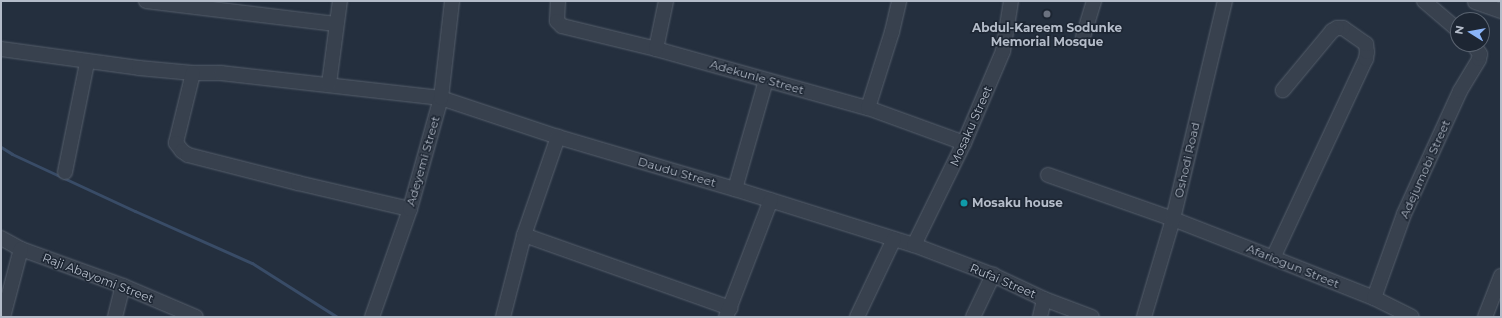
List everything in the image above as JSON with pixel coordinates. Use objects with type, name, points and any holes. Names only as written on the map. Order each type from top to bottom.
[{"type":"street","points":[[146,1],[336,24]]},
{"type":"street","points":[[329,84],[340,1]]},
{"type":"street","name":"Adeyemi Street","points":[[372,317],[410,209],[441,98],[452,1]]},
{"type":"street","points":[[656,49],[666,1]]},
{"type":"street","points":[[868,108],[892,32],[899,1]]},
{"type":"street","name":"Mosaku Street","points":[[914,245],[964,144],[1003,51],[1011,1]]},
{"type":"street","points":[[1083,37],[1094,1]]},
{"type":"street","name":"Oshodi Road","points":[[1144,317],[1173,219],[1225,1]]},
{"type":"street","points":[[1424,1],[1450,23]]},
{"type":"street","points":[[1473,1],[1501,11]]},
{"type":"street","name":"Adekunle Street","points":[[557,6],[557,21],[562,26],[656,49],[868,108],[964,144]]},
{"type":"street","points":[[1273,258],[1366,59],[1366,44],[1343,28],[1337,28],[1332,31],[1283,90]]},
{"type":"street","name":"Daudu Street","points":[[1,49],[87,63],[193,73],[220,73],[329,84],[441,98],[558,137],[735,189],[914,245]]},
{"type":"street","name":"Adejumobi Street","points":[[1374,298],[1404,214],[1460,91],[1479,59],[1480,54],[1479,52]]},
{"type":"street","points":[[65,172],[87,63]]},
{"type":"street","points":[[193,73],[176,143],[182,151],[188,155],[298,183],[410,209]]},
{"type":"street","points":[[735,189],[766,80]]},
{"type":"street","points":[[503,317],[524,235],[558,137]]},
{"type":"street","name":"Afariogun Street","points":[[1048,176],[1173,219],[1374,298],[1412,317]]},
{"type":"street","points":[[524,235],[728,312],[771,200]]},
{"type":"street","name":"Raji Abayomi Street","points":[[1,238],[21,249],[123,286],[196,317]]},
{"type":"street","points":[[857,317],[894,239]]},
{"type":"street","name":"Rufai Street","points":[[914,245],[993,275],[1044,299],[1092,317]]},
{"type":"street","points":[[3,317],[21,249]]},
{"type":"street","points":[[973,317],[993,275]]},
{"type":"street","points":[[1485,317],[1501,276]]},
{"type":"street","points":[[115,317],[123,286]]},
{"type":"street","points":[[1040,317],[1044,299]]},
{"type":"waterway","points":[[1,147],[12,154],[135,211],[252,263],[337,317]]},
{"type":"place","name":"Abdul-Kareem Sodunke Memorial Mosque","points":[[1047,14]]},
{"type":"place","name":"Mosaku house","points":[[964,203]]}]
